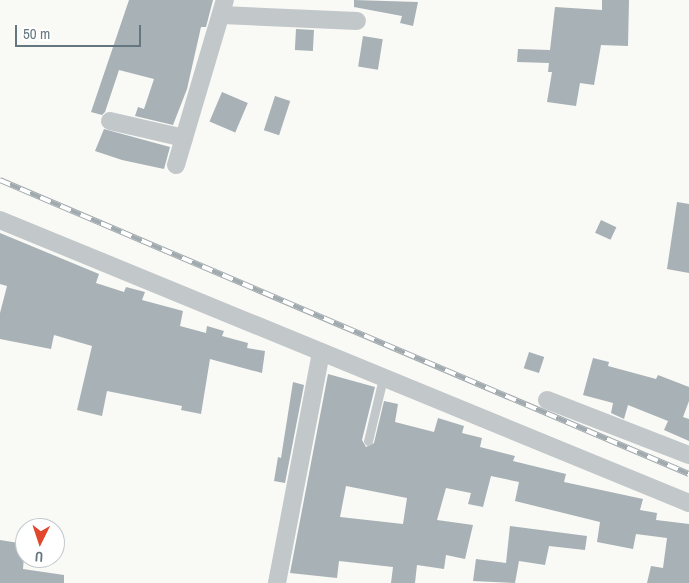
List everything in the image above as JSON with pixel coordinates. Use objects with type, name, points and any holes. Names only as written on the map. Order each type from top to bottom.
[{"type":"street","points":[[176,165],[224,8],[357,20]]},
{"type":"street","points":[[110,121],[184,138]]},
{"type":"street","points":[[0,220],[689,503]]},
{"type":"street","points":[[277,583],[321,352]]},
{"type":"street","points":[[547,400],[689,455]]},
{"type":"lane","points":[[368,441],[383,378]]},
{"type":"building","points":[[129,0],[213,0],[206,27],[201,27],[187,89],[173,125],[135,116],[138,107],[144,109],[154,79],[119,70],[105,112],[102,115],[91,112]]},
{"type":"building","points":[[354,0],[418,2],[413,26],[400,23],[402,16],[354,7]]},
{"type":"building","points":[[602,0],[629,0],[628,46],[601,45],[594,85],[580,83],[576,106],[547,102],[552,72],[548,72],[549,63],[517,62],[518,49],[550,50],[555,7],[602,10]]},
{"type":"building","points":[[296,29],[314,30],[313,51],[295,50]]},
{"type":"building","points":[[363,36],[383,39],[378,70],[358,67]]},
{"type":"building","points":[[222,92],[248,103],[235,132],[209,121]]},
{"type":"building","points":[[275,96],[290,101],[279,135],[264,130]]},
{"type":"building","points":[[104,129],[170,147],[164,169],[122,160],[95,151]]},
{"type":"building","points":[[677,202],[689,204],[689,273],[667,269]]},
{"type":"building","points":[[601,220],[616,227],[610,240],[595,233]]},
{"type":"building","points":[[0,233],[99,274],[96,283],[124,292],[126,287],[145,292],[142,300],[183,311],[180,326],[206,333],[207,326],[224,331],[222,336],[248,343],[247,348],[265,351],[262,373],[210,359],[201,414],[181,410],[182,406],[107,391],[102,416],[77,410],[92,346],[54,335],[51,349],[0,339],[0,313],[7,286],[0,284]]},
{"type":"building","points":[[529,352],[544,357],[539,373],[524,368]]},
{"type":"building","points":[[593,358],[609,362],[608,366],[656,379],[658,375],[689,387],[689,401],[683,417],[689,419],[689,441],[664,430],[668,421],[628,405],[624,419],[611,413],[613,403],[583,395]]},
{"type":"building","points":[[328,374],[375,387],[362,440],[366,447],[374,443],[384,401],[398,404],[395,422],[434,432],[438,418],[464,426],[462,433],[482,438],[480,447],[515,456],[513,461],[566,474],[564,482],[643,499],[640,510],[657,513],[656,520],[689,524],[689,583],[647,583],[651,566],[663,568],[667,538],[636,534],[633,549],[597,542],[600,522],[515,501],[519,482],[491,476],[483,507],[468,504],[471,493],[446,488],[437,520],[473,525],[465,559],[446,555],[444,569],[417,565],[415,583],[391,583],[393,567],[339,561],[337,578],[290,573]],"holes":[[[346,486],[407,498],[403,524],[340,517]]]},
{"type":"building","points":[[293,382],[304,385],[285,483],[274,481],[278,457],[281,458]]},
{"type":"building","points":[[510,526],[587,536],[585,550],[549,546],[545,565],[519,561],[515,583],[473,581],[476,559],[506,563]]},
{"type":"building","points":[[0,540],[15,542],[15,568],[64,575],[64,583],[0,583]]},
{"type":"railway","points":[[0,180],[689,474]]}]
